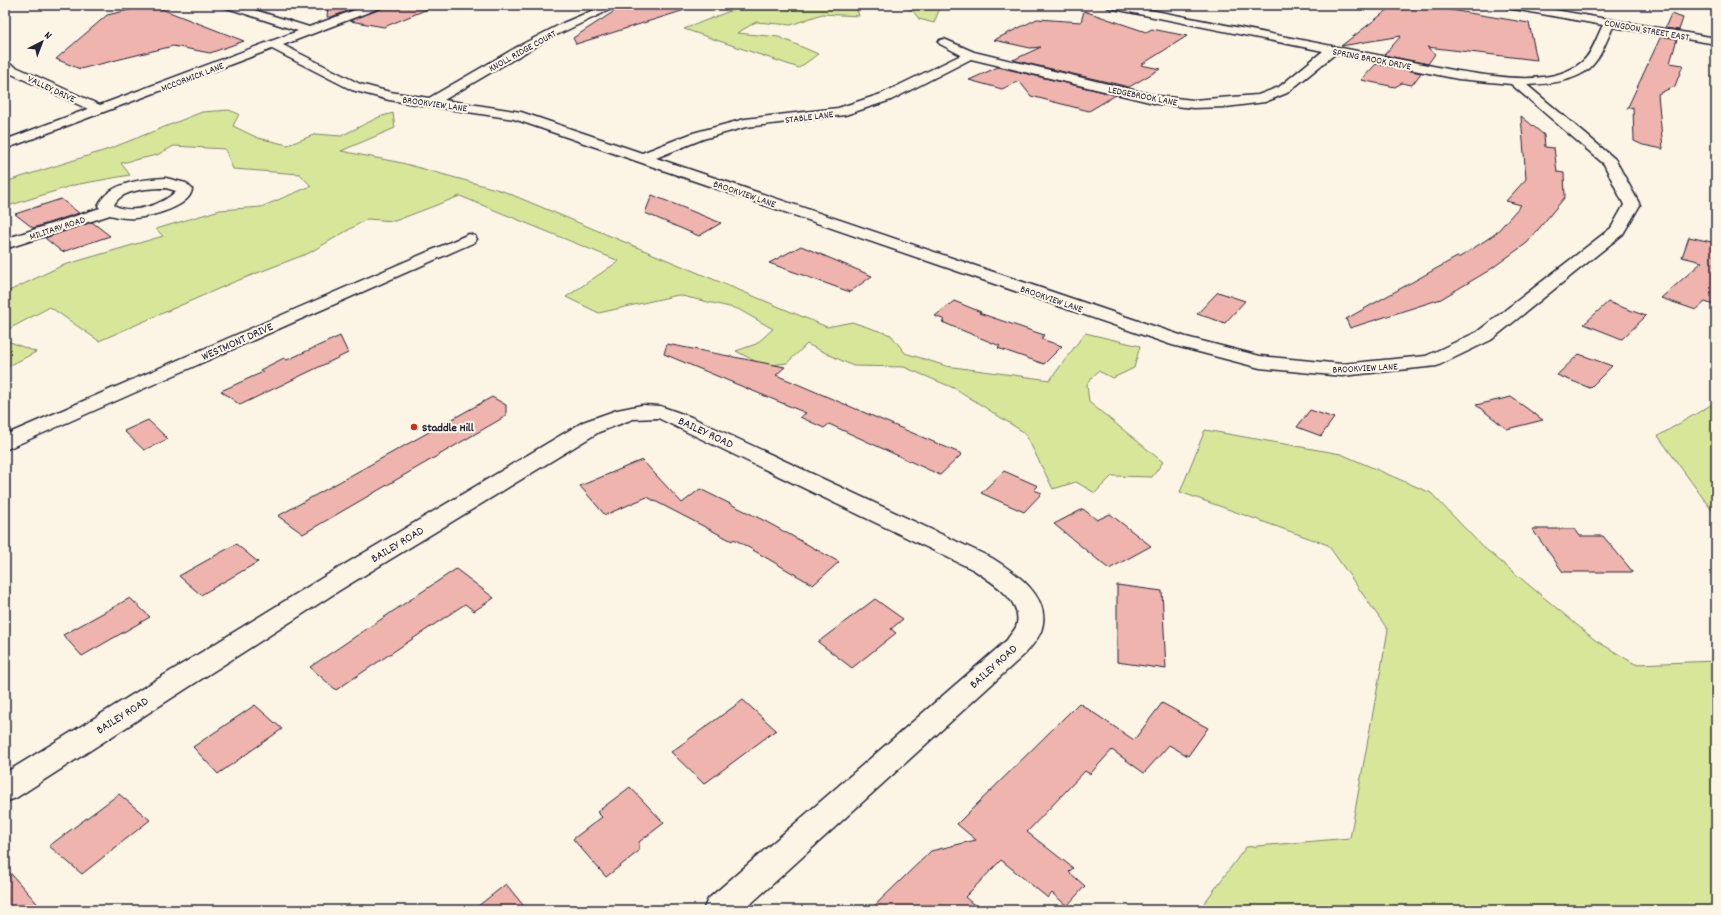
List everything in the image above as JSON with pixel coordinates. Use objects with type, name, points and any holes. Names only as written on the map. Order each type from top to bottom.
[{"type":"street","points":[[228,5],[310,31]]},
{"type":"street","name":"MCCORMICK LANE","points":[[5,145],[378,5]]},
{"type":"street","name":"KNOLL RIDGE COURT","points":[[432,102],[521,48],[589,15],[615,5]]},
{"type":"street","name":"SPRING BROOK DRIVE","points":[[1109,5],[1458,75],[1516,81],[1561,78],[1587,65],[1610,22]]},
{"type":"street","name":"CONGDON STREET EAST","points":[[1508,5],[1716,40]]},
{"type":"street","name":"LEDGEBROOK LANE","points":[[944,42],[970,55],[1158,100],[1193,104],[1260,100],[1284,90],[1332,50]]},
{"type":"street","name":"BROOKVIEW LANE","points":[[274,45],[356,87],[389,96],[516,115],[1180,341],[1260,362],[1342,370],[1430,362],[1484,336],[1618,231],[1632,206],[1610,162],[1516,81]]},
{"type":"street","name":"STABLE LANE","points":[[642,158],[698,136],[745,123],[840,112],[886,96],[970,55]]},
{"type":"street","name":"VALLEY DRIVE","points":[[5,66],[100,110]]},
{"type":"street","name":"MILITARY ROAD","points":[[5,244],[109,210]]},
{"type":"street","name":"WESTMONT DRIVE","points":[[5,443],[469,239]]},
{"type":"street","name":"BAILEY ROAD","points":[[5,788],[331,584],[591,427],[612,418],[638,412],[661,412],[684,421],[983,564],[1008,580],[1022,595],[1028,610],[1029,628],[1016,647],[720,910]]},
{"type":"green space","points":[[745,5],[843,5],[857,10],[859,16],[822,14],[791,25],[756,22],[737,33],[779,37],[818,54],[799,68],[684,29]]},
{"type":"green space","points":[[900,5],[941,5],[934,23],[919,19],[913,11]]},
{"type":"green space","points":[[229,110],[239,114],[233,126],[258,138],[288,145],[316,134],[341,136],[379,117],[393,113],[395,128],[341,151],[402,163],[503,191],[827,327],[852,322],[891,335],[905,353],[946,366],[1050,380],[1085,333],[1140,346],[1134,368],[1113,378],[1098,371],[1087,384],[1089,402],[1163,462],[1152,477],[1112,476],[1095,493],[1076,482],[1053,489],[1025,433],[956,389],[904,367],[853,366],[807,344],[787,363],[764,366],[736,351],[756,344],[773,329],[738,309],[678,295],[599,313],[566,297],[619,261],[460,196],[395,221],[367,219],[309,253],[234,282],[99,341],[50,307],[5,331],[5,293],[61,266],[163,236],[156,229],[220,210],[261,207],[311,186],[300,174],[233,169],[225,149],[174,146],[157,155],[121,163],[130,175],[74,185],[5,207],[5,191],[10,189],[5,185],[5,182],[109,149],[202,112]]},
{"type":"green space","points":[[5,340],[36,352],[5,368]]},
{"type":"green space","points":[[1716,402],[1716,516],[1658,436]]},
{"type":"green space","points":[[1205,430],[1341,454],[1431,493],[1482,546],[1595,640],[1635,664],[1716,661],[1716,910],[1199,910],[1246,847],[1350,838],[1388,630],[1328,545],[1180,492]]},
{"type":"building","points":[[151,5],[244,41],[210,53],[173,46],[80,69],[56,59],[107,15]]},
{"type":"building","points":[[328,5],[364,5],[331,17],[327,17]]},
{"type":"building","points":[[384,5],[435,6],[384,27],[350,21],[383,8]]},
{"type":"building","points":[[624,5],[684,5],[685,10],[576,44],[573,38]]},
{"type":"building","points":[[1394,5],[1421,5],[1529,23],[1537,60],[1427,47],[1435,54],[1428,64],[1384,55],[1401,36],[1341,46]]},
{"type":"building","points":[[1084,11],[1146,32],[1152,29],[1187,36],[1141,65],[1160,69],[1129,87],[1013,60],[1041,47],[1030,48],[994,40],[1037,19],[1081,22]]},
{"type":"building","points":[[1671,14],[1683,18],[1679,30],[1665,28]]},
{"type":"building","points":[[1661,36],[1677,39],[1670,63],[1683,65],[1675,86],[1658,94],[1663,149],[1643,145],[1634,141],[1633,107],[1627,109]]},
{"type":"building","points":[[1376,64],[1421,73],[1412,85],[1402,83],[1395,87],[1361,80]]},
{"type":"building","points":[[998,67],[1116,95],[1089,111],[1031,96],[1019,81],[1002,89],[969,80]]},
{"type":"building","points":[[1521,116],[1544,135],[1545,147],[1554,148],[1557,172],[1564,173],[1565,197],[1527,243],[1488,271],[1441,299],[1350,328],[1346,319],[1457,257],[1460,257],[1495,234],[1521,205],[1506,201],[1526,179]]},
{"type":"building","points":[[652,195],[721,223],[699,236],[645,213]]},
{"type":"building","points":[[61,199],[79,213],[33,228],[15,214]]},
{"type":"building","points":[[92,222],[110,236],[62,252],[45,238]]},
{"type":"building","points":[[1689,237],[1716,243],[1716,306],[1705,302],[1696,310],[1661,298],[1702,262],[1682,257]]},
{"type":"building","points":[[801,246],[872,276],[850,292],[769,263]]},
{"type":"building","points":[[1218,292],[1245,301],[1225,323],[1197,314]]},
{"type":"building","points":[[954,301],[981,312],[979,313],[1044,335],[1041,339],[1062,346],[1044,364],[998,348],[1000,346],[942,322],[945,320],[935,316]]},
{"type":"building","points":[[1608,302],[1646,316],[1622,339],[1584,324]]},
{"type":"building","points":[[340,336],[348,353],[240,405],[221,391],[263,372],[260,370],[284,358],[287,360]]},
{"type":"building","points":[[667,344],[785,367],[776,375],[962,454],[940,475],[829,424],[824,428],[800,417],[806,413],[664,354]]},
{"type":"building","points":[[1579,354],[1612,366],[1590,388],[1557,375]]},
{"type":"building","points":[[492,397],[506,405],[506,416],[303,534],[278,516]]},
{"type":"building","points":[[1511,397],[1543,420],[1507,429],[1476,405]]},
{"type":"building","points":[[1310,410],[1334,418],[1321,436],[1297,427]]},
{"type":"building","points":[[148,420],[168,439],[144,450],[124,431]]},
{"type":"building","points":[[642,460],[682,503],[700,489],[765,521],[839,562],[813,585],[734,539],[732,541],[647,497],[605,515],[580,486]]},
{"type":"building","points":[[1004,471],[1038,486],[1034,490],[1042,493],[1024,512],[981,493]]},
{"type":"building","points":[[1083,509],[1097,520],[1110,514],[1151,546],[1109,569],[1054,524]]},
{"type":"building","points":[[1532,529],[1575,529],[1580,536],[1603,536],[1633,572],[1563,572]]},
{"type":"building","points":[[236,544],[258,562],[201,595],[179,576]]},
{"type":"building","points":[[456,569],[494,598],[474,611],[465,604],[336,690],[310,667]]},
{"type":"building","points":[[1117,585],[1162,591],[1166,669],[1117,662]]},
{"type":"building","points":[[130,598],[150,617],[82,656],[63,635]]},
{"type":"building","points":[[875,599],[903,619],[891,629],[896,633],[852,668],[818,642]]},
{"type":"building","points":[[743,700],[776,730],[704,784],[671,752]]},
{"type":"building","points":[[1079,703],[1134,740],[1162,703],[1208,728],[1188,756],[1169,745],[1144,773],[1112,750],[1090,774],[1085,771],[1027,832],[1073,868],[1069,872],[1085,886],[1067,906],[1052,893],[1048,898],[1001,860],[965,897],[980,910],[870,910],[931,851],[976,840],[957,824]]},
{"type":"building","points":[[255,705],[282,729],[218,774],[193,747]]},
{"type":"building","points":[[630,787],[664,823],[639,842],[639,851],[606,877],[573,839],[602,817],[597,812]]},
{"type":"building","points":[[119,794],[150,820],[82,874],[49,846]]},
{"type":"building","points":[[5,867],[43,910],[5,910]]},
{"type":"building","points":[[506,884],[527,910],[473,910]]},
{"type":"place","name":"Staddle Hill","points":[[414,427]]}]
